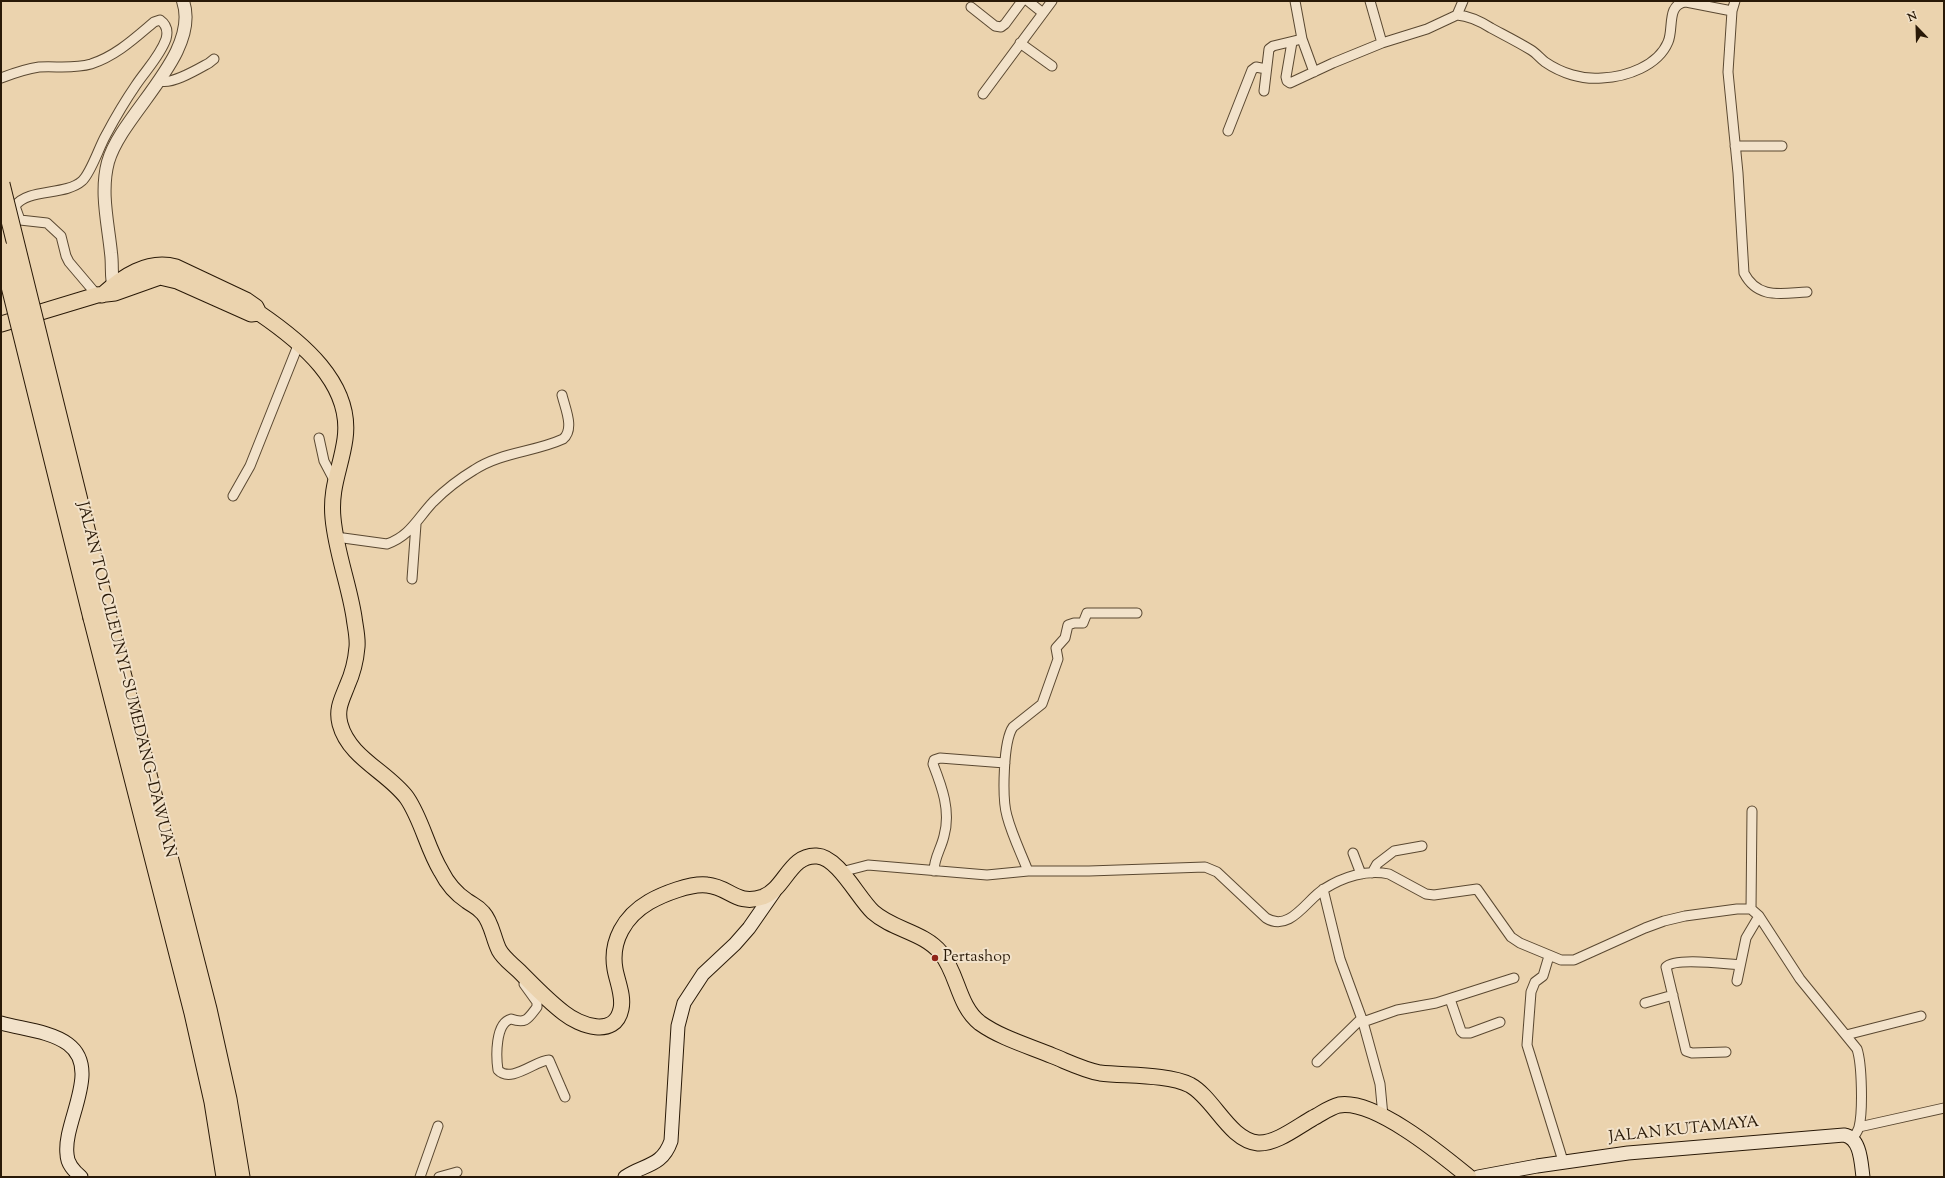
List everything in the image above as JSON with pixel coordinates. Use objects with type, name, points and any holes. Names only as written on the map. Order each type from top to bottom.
[{"type":"highway","name":"JALAN TOL CILEUNYI–SUMEDANG–DAWUAN","points":[[1,184],[193,1013],[213,1102],[225,1177]]},
{"type":"highway","name":"JALAN TOL CILEUNYI–SUMEDANG–DAWUAN","points":[[1,250],[208,1009],[228,1099],[241,1177]]},
{"type":"main road","points":[[107,292],[118,281],[142,268],[167,264],[180,276],[211,290],[246,300],[256,307],[259,313],[299,343],[322,367],[341,402],[346,422],[344,444],[334,480],[333,517],[352,607],[357,646],[349,683],[340,698],[339,714],[344,734],[351,745],[405,796],[430,851],[448,883],[456,893],[485,915],[500,951],[505,959],[546,998],[575,1021],[594,1027],[604,1027],[620,1015],[622,1007],[615,968],[614,949],[620,932],[626,922],[634,914],[653,900],[679,889],[700,884],[707,885],[735,897],[748,900],[761,898],[774,892]]},
{"type":"main road","points":[[1,324],[160,277],[180,276]]},
{"type":"main road","points":[[625,1177],[659,1160],[669,1148],[672,1135],[678,1026],[684,1003],[702,974],[735,944],[749,928],[792,868],[799,861],[813,856],[826,858],[841,872],[872,911],[890,924],[923,939],[940,951],[948,962],[964,1002],[975,1019],[1006,1036],[1087,1070],[1164,1079],[1187,1084],[1194,1088],[1207,1100],[1236,1132],[1259,1143],[1282,1136],[1334,1106],[1356,1106],[1383,1116],[1433,1148],[1468,1176]]},
{"type":"main road","points":[[748,900],[751,914],[749,928]]},
{"type":"main road","points":[[1,1023],[51,1036],[68,1044],[78,1054],[82,1074],[66,1155],[70,1164],[81,1177]]},
{"type":"main road","points":[[1856,1133],[1863,1177]]},
{"type":"main road","name":"JALAN KUTAMAYA","points":[[1468,1176],[1563,1161],[1628,1153],[1856,1133]]},
{"type":"street","points":[[107,292],[111,253],[104,199],[108,162],[124,130],[160,80],[184,33],[187,20],[183,1]]},
{"type":"street","points":[[971,7],[995,26],[1001,27],[1005,24],[1022,1]]},
{"type":"street","points":[[1028,1],[1043,13]]},
{"type":"street","points":[[983,94],[1052,1]]},
{"type":"street","points":[[1294,1],[1302,39],[1314,72]]},
{"type":"street","points":[[1370,1],[1382,42]]},
{"type":"street","points":[[1458,15],[1463,1]]},
{"type":"street","points":[[1735,1],[1732,11],[1728,72],[1744,273],[1751,284],[1761,291],[1772,293],[1807,292]]},
{"type":"street","points":[[1292,42],[1286,77],[1287,82],[1294,83],[1314,72],[1382,42],[1427,29],[1458,15],[1476,19],[1513,40],[1556,69],[1581,77],[1602,78],[1618,76],[1652,62],[1669,41],[1673,11],[1682,3],[1732,11]]},
{"type":"street","points":[[1,78],[22,70],[90,64],[119,51],[154,22],[160,20],[165,25],[167,30],[166,38],[159,54],[115,118],[102,142],[88,174],[82,181],[65,189],[19,200],[15,206],[20,220],[47,223],[61,236],[66,256],[107,292]]},
{"type":"street","points":[[1264,91],[1270,48],[1302,39]]},
{"type":"street","points":[[1020,43],[1052,66]]},
{"type":"street","points":[[160,80],[164,82],[173,80],[209,63],[214,59]]},
{"type":"street","points":[[1228,131],[1252,70],[1256,67],[1266,69]]},
{"type":"street","points":[[1735,146],[1782,146]]},
{"type":"street","points":[[233,496],[250,466],[299,343]]},
{"type":"street","points":[[336,537],[387,544],[401,538],[416,524],[437,499],[475,469],[506,456],[559,441],[566,437],[569,426],[562,395]]},
{"type":"street","points":[[319,438],[324,461],[334,480]]},
{"type":"street","points":[[412,579],[416,524]]},
{"type":"street","points":[[1028,871],[1007,817],[1005,798],[1005,759],[1011,729],[1040,706],[1044,700],[1058,659],[1056,648],[1065,638],[1068,625],[1083,623],[1088,613],[1137,614]]},
{"type":"street","points":[[934,872],[935,857],[945,832],[946,808],[943,789],[934,760],[940,758],[1005,759]]},
{"type":"street","points":[[1751,909],[1752,811]]},
{"type":"street","points":[[1372,873],[1377,864],[1394,851],[1422,846]]},
{"type":"street","points":[[1353,853],[1362,874]]},
{"type":"street","points":[[841,872],[868,864],[881,864],[934,872],[987,875],[1028,871],[1104,871],[1205,867],[1217,872],[1266,918],[1274,922],[1284,921],[1294,916],[1323,890],[1340,880],[1362,874],[1389,874],[1426,894],[1434,895],[1477,889],[1511,937],[1561,960],[1574,960],[1664,921],[1685,916],[1730,910],[1751,909],[1759,916],[1800,979],[1853,1043],[1859,1055],[1861,1085],[1856,1133],[1944,1108]]},
{"type":"street","points":[[1323,890],[1340,960],[1362,1020],[1380,1084],[1383,1116]]},
{"type":"street","points":[[1737,981],[1746,938],[1759,916]]},
{"type":"street","points":[[1550,956],[1543,976],[1535,982],[1531,992],[1527,1045],[1563,1161]]},
{"type":"street","points":[[1726,1052],[1692,1053],[1686,1051],[1666,967],[1670,964],[1683,962],[1740,965]]},
{"type":"street","points":[[516,968],[522,981],[537,1002],[537,1006],[523,1022],[511,1019],[504,1024],[496,1048],[498,1070],[502,1073],[516,1073],[549,1060],[565,1097]]},
{"type":"street","points":[[1317,1062],[1362,1020],[1397,1010],[1425,1006],[1514,978]]},
{"type":"street","points":[[1645,1003],[1673,995]]},
{"type":"street","points":[[1450,999],[1460,1031],[1463,1033],[1471,1033],[1500,1022]]},
{"type":"street","points":[[1846,1035],[1921,1016]]},
{"type":"street","points":[[420,1177],[438,1126]]},
{"type":"street","points":[[440,1177],[457,1172]]},
{"type":"place","name":"Pertashop","points":[[935,958]]}]
